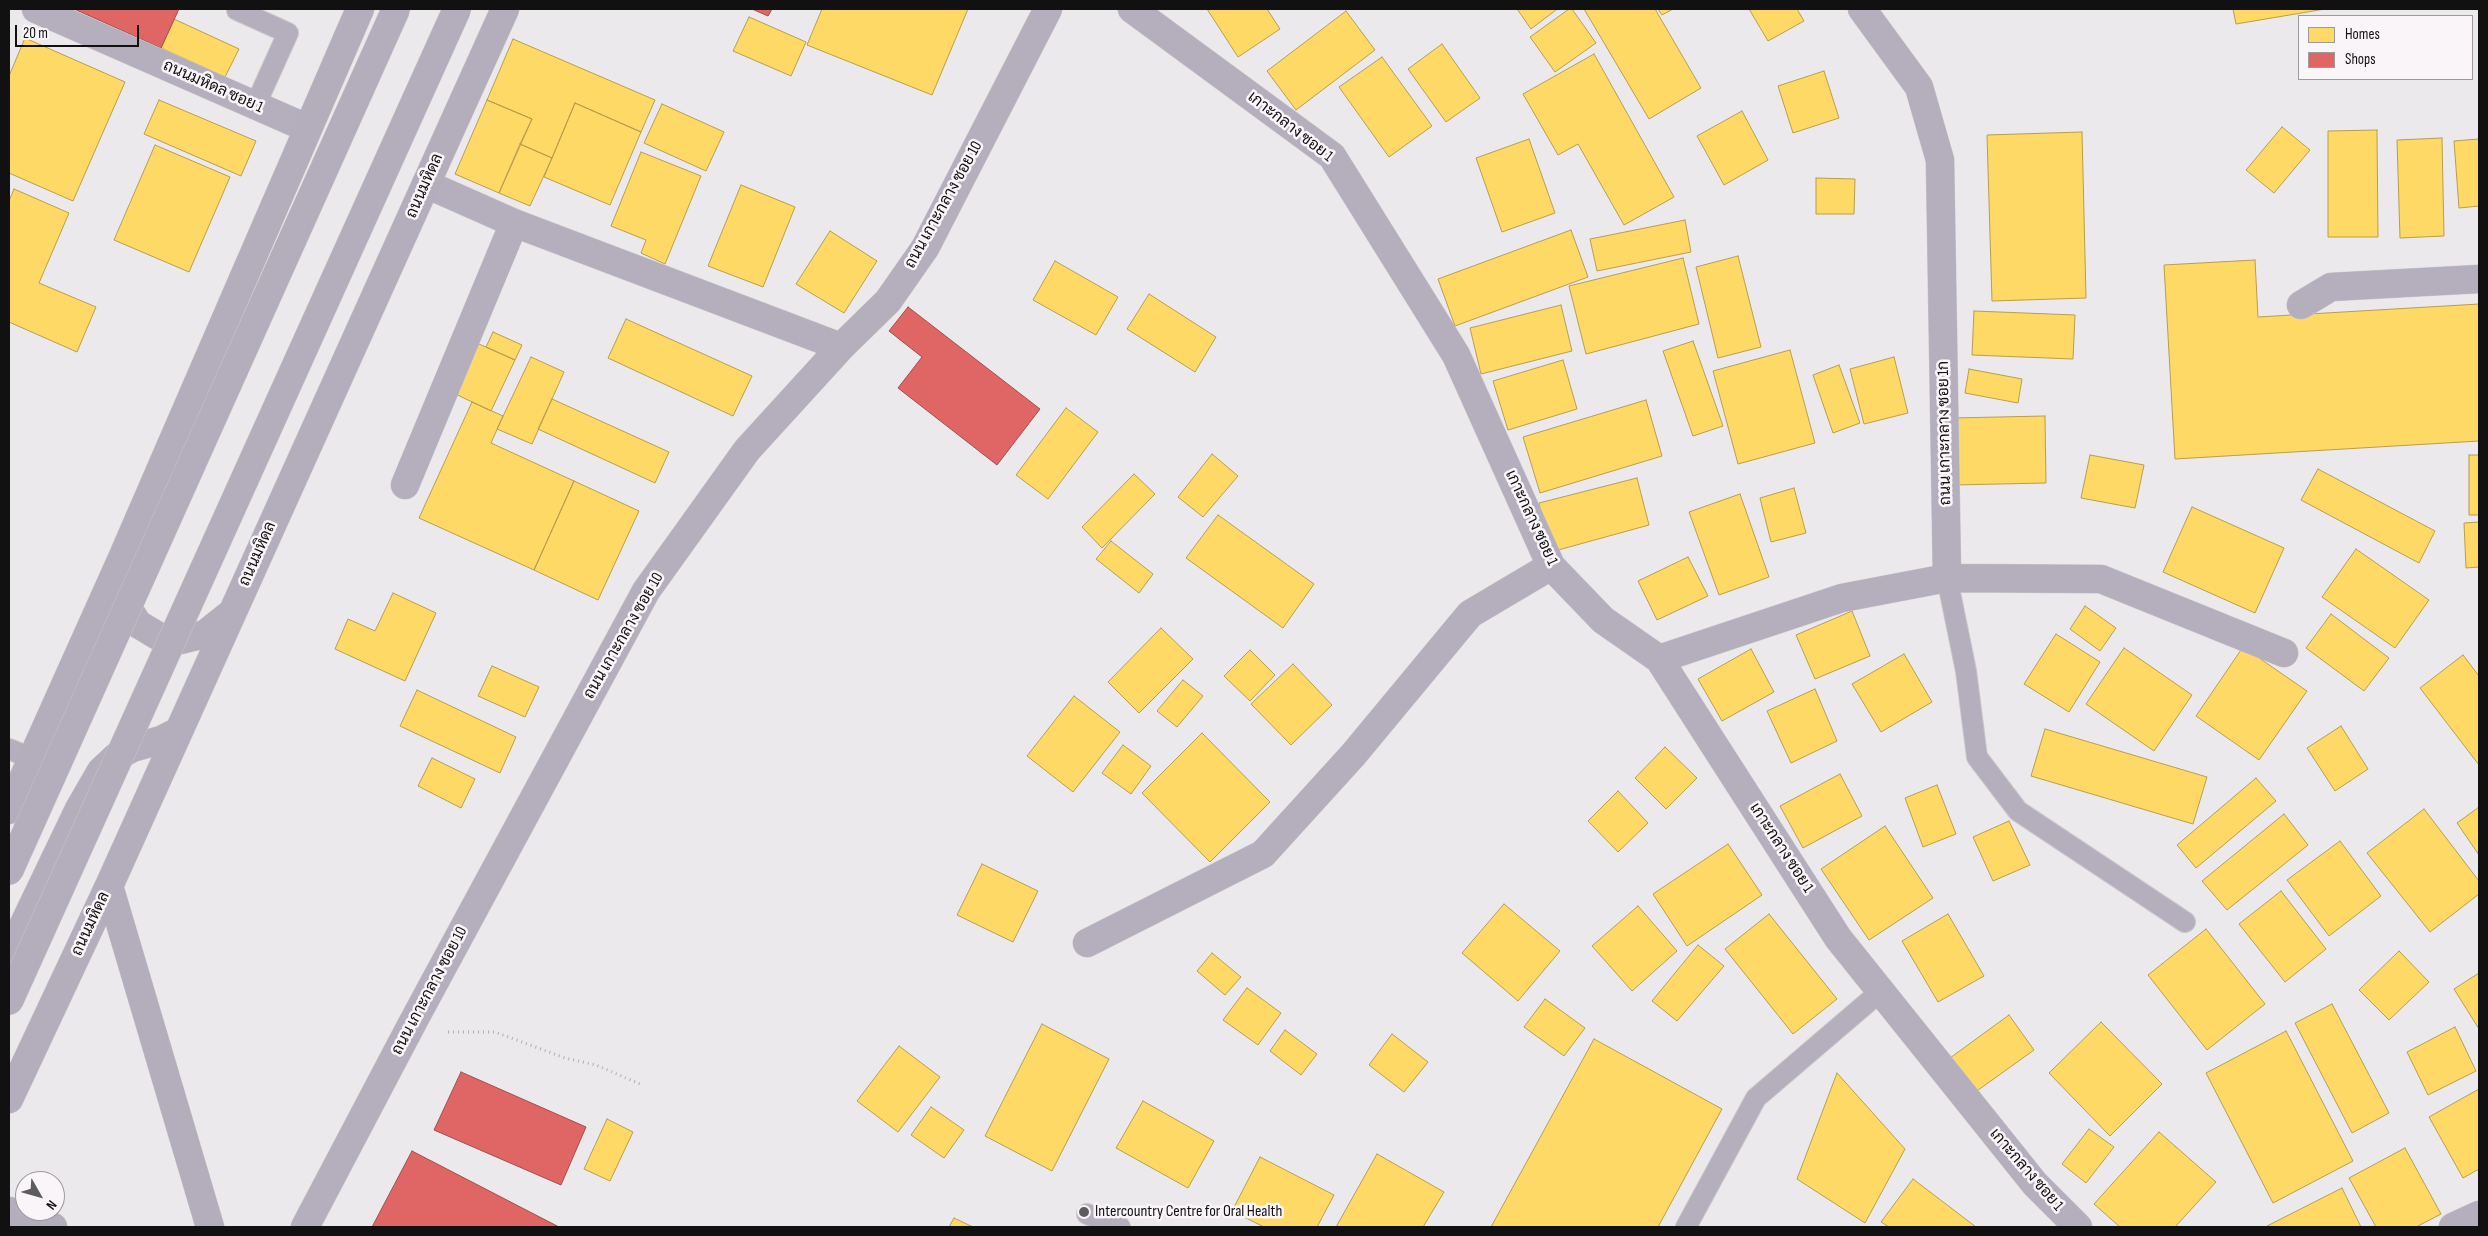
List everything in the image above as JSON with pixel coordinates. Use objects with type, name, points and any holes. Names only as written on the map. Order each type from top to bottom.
[{"type":"main road","points":[[11,801],[20,753],[123,556],[360,9]]},
{"type":"main road","points":[[9,871],[396,9]]},
{"type":"main road","points":[[9,1001],[456,9]]},
{"type":"main road","name":"ถนนมหิดล","points":[[9,1099],[109,886],[505,9]]},
{"type":"main road","points":[[123,556],[119,581],[125,604],[138,624],[158,636],[181,640],[204,634],[224,621],[232,612]]},
{"type":"main road","points":[[9,955],[82,802],[101,771],[116,757],[132,748],[161,740],[179,731]]},
{"type":"main road","points":[[109,886],[210,1227]]},
{"type":"main road","points":[[9,1211],[53,1227]]},
{"type":"street","name":"ถนนมหิดล ซอย 1","points":[[36,9],[307,128]]},
{"type":"street","name":"ถนน เกาะกลาง ซอย 10","points":[[305,1227],[407,1033],[646,591],[747,450],[841,348],[888,301],[925,248],[1048,9]]},
{"type":"street","name":"เกาะกลาง ซอย 1","points":[[1132,9],[1332,156],[1456,355],[1551,566],[1603,620],[1659,659],[1838,938],[2035,1184],[2078,1227]]},
{"type":"street","name":"ถนน เกาะกลาง ซอย 1ก","points":[[1862,9],[1919,87],[1940,160],[1947,578]]},
{"type":"street","points":[[426,184],[514,223],[841,348]]},
{"type":"street","points":[[404,485],[514,223]]},
{"type":"street","points":[[2301,305],[2331,287],[2479,279]]},
{"type":"street","points":[[1087,943],[1263,854],[1353,755],[1470,614],[1551,566]]},
{"type":"street","points":[[1659,659],[1842,598],[1947,578],[2100,579],[2284,653]]},
{"type":"street","points":[[2453,1227],[2479,1215]]},
{"type":"lane","points":[[237,9],[288,33],[255,106]]},
{"type":"lane","points":[[1947,578],[1966,671],[1977,756],[2018,811],[2185,922]]},
{"type":"lane","points":[[1686,1227],[1756,1098],[1881,991]]},
{"type":"lane","points":[[1087,1214],[1120,1227]]},
{"type":"path","points":[[407,1033],[495,1032],[549,1052],[596,1065],[640,1084]]},
{"type":"building: Homes","points":[[822,9],[968,9],[932,95],[807,45]]},
{"type":"building: Homes","points":[[1207,9],[1267,9],[1280,29],[1238,57]]},
{"type":"building: Homes","points":[[1517,9],[1555,9],[1556,10],[1531,29]]},
{"type":"building: Homes","points":[[1569,9],[1572,9],[1596,43],[1555,72],[1530,37]]},
{"type":"building: Homes","points":[[1584,9],[1655,9],[1701,88],[1649,119]]},
{"type":"building: Homes","points":[[1658,9],[1673,9],[1662,15]]},
{"type":"building: Homes","points":[[1749,9],[1797,9],[1804,21],[1768,41]]},
{"type":"building: Homes","points":[[2233,9],[2325,9],[2236,24]]},
{"type":"building: Homes","points":[[1346,11],[1375,50],[1296,110],[1267,71]]},
{"type":"building: Homes","points":[[749,17],[806,42],[791,76],[733,51]]},
{"type":"building: Homes","points":[[174,19],[239,49],[225,77],[161,48]]},
{"type":"building: Homes","points":[[25,38],[125,82],[73,201],[9,173],[9,76]]},
{"type":"building: Homes","points":[[513,39],[655,100],[641,132],[575,103],[552,158],[520,144],[532,119],[487,100]]},
{"type":"building: Homes","points":[[1442,44],[1480,98],[1446,122],[1408,69]]},
{"type":"building: Homes","points":[[1594,54],[1674,197],[1624,225],[1578,144],[1558,155],[1523,94]]},
{"type":"building: Homes","points":[[1382,57],[1432,126],[1389,157],[1339,87]]},
{"type":"building: Homes","points":[[1824,71],[1839,118],[1793,133],[1778,86]]},
{"type":"building: Homes","points":[[159,100],[256,141],[241,176],[144,134]]},
{"type":"building: Homes","points":[[487,100],[532,119],[499,193],[455,174]]},
{"type":"building: Homes","points":[[575,103],[641,132],[610,205],[544,177]]},
{"type":"building: Homes","points":[[662,104],[724,132],[706,171],[644,143]]},
{"type":"building: Homes","points":[[1742,111],[1768,160],[1724,185],[1697,136]]},
{"type":"building: Homes","points":[[2282,127],[2310,150],[2274,193],[2246,170]]},
{"type":"building: Homes","points":[[2377,130],[2378,237],[2328,237],[2328,131]]},
{"type":"building: Homes","points":[[2082,132],[2086,298],[1992,301],[1987,135]]},
{"type":"building: Homes","points":[[2442,138],[2444,236],[2400,238],[2397,140]]},
{"type":"building: Homes","points":[[1529,139],[1555,213],[1502,232],[1476,158]]},
{"type":"building: Homes","points":[[2479,139],[2479,206],[2459,208],[2454,141]]},
{"type":"building: Homes","points":[[520,144],[552,158],[530,206],[499,193]]},
{"type":"building: Homes","points":[[155,145],[230,177],[189,272],[114,240]]},
{"type":"building: Homes","points":[[641,152],[701,176],[665,264],[641,253],[646,240],[611,226]]},
{"type":"building: Homes","points":[[1816,178],[1855,179],[1854,214],[1816,214]]},
{"type":"building: Homes","points":[[741,185],[795,207],[763,287],[708,266]]},
{"type":"building: Homes","points":[[14,189],[69,213],[39,283],[96,307],[77,352],[9,322],[9,201]]},
{"type":"building: Homes","points":[[1685,220],[1691,252],[1597,271],[1590,239]]},
{"type":"building: Homes","points":[[1571,230],[1588,277],[1455,326],[1438,279]]},
{"type":"building: Homes","points":[[830,231],[877,261],[844,313],[796,284]]},
{"type":"building: Homes","points":[[1738,256],[1761,347],[1718,358],[1696,267]]},
{"type":"building: Homes","points":[[1683,258],[1699,324],[1586,354],[1569,286]]},
{"type":"building: Homes","points":[[2255,260],[2258,317],[2479,304],[2479,441],[2175,459],[2164,265]]},
{"type":"building: Homes","points":[[1055,261],[1118,297],[1096,335],[1033,300]]},
{"type":"building: Homes","points":[[1149,294],[1216,337],[1195,372],[1127,329]]},
{"type":"building: Homes","points":[[1561,305],[1572,351],[1481,374],[1470,328]]},
{"type":"building: Homes","points":[[1974,311],[2075,315],[2073,359],[1972,355]]},
{"type":"building: Homes","points":[[626,319],[752,376],[733,416],[608,358]]},
{"type":"building: Homes","points":[[493,332],[522,345],[515,360],[486,347]]},
{"type":"building: Homes","points":[[470,340],[515,360],[491,411],[447,390]]},
{"type":"building: Homes","points":[[1693,341],[1723,426],[1693,436],[1663,351]]},
{"type":"building: Homes","points":[[1790,350],[1815,443],[1738,464],[1713,371]]},
{"type":"building: Homes","points":[[531,357],[564,372],[532,444],[497,429]]},
{"type":"building: Homes","points":[[1894,357],[1908,413],[1864,424],[1850,369]]},
{"type":"building: Homes","points":[[1563,360],[1577,409],[1508,430],[1493,381]]},
{"type":"building: Homes","points":[[1839,365],[1860,423],[1833,433],[1813,375]]},
{"type":"building: Homes","points":[[1969,369],[2022,379],[2018,403],[1965,393]]},
{"type":"building: Homes","points":[[552,399],[669,452],[655,483],[538,429]]},
{"type":"building: Homes","points":[[1646,400],[1662,456],[1540,493],[1523,437]]},
{"type":"building: Homes","points":[[472,402],[503,416],[491,443],[574,481],[534,570],[419,518]]},
{"type":"building: Homes","points":[[1066,408],[1098,432],[1048,499],[1016,475]]},
{"type":"building: Homes","points":[[2045,416],[2046,483],[1953,485],[1952,418]]},
{"type":"building: Homes","points":[[1212,454],[1238,476],[1203,517],[1178,497]]},
{"type":"building: Homes","points":[[2090,455],[2144,465],[2135,508],[2081,498]]},
{"type":"building: Homes","points":[[2469,455],[2479,455],[2479,515],[2469,515]]},
{"type":"building: Homes","points":[[2318,469],[2435,531],[2419,563],[2301,500]]},
{"type":"building: Homes","points":[[1134,474],[1155,494],[1102,548],[1082,527]]},
{"type":"building: Homes","points":[[1637,478],[1649,525],[1551,552],[1539,503]]},
{"type":"building: Homes","points":[[574,481],[639,511],[598,600],[534,570]]},
{"type":"building: Homes","points":[[1794,488],[1806,533],[1771,542],[1760,498]]},
{"type":"building: Homes","points":[[1740,494],[1769,577],[1719,595],[1689,512]]},
{"type":"building: Homes","points":[[2192,507],[2284,548],[2255,613],[2163,572]]},
{"type":"building: Homes","points":[[1218,515],[1314,584],[1283,628],[1186,558]]},
{"type":"building: Homes","points":[[2479,522],[2479,567],[2466,568],[2464,523]]},
{"type":"building: Homes","points":[[1111,541],[1153,574],[1139,593],[1096,559]]},
{"type":"building: Homes","points":[[2356,549],[2429,600],[2395,648],[2322,597]]},
{"type":"building: Homes","points":[[1688,557],[1708,596],[1657,620],[1638,581]]},
{"type":"building: Homes","points":[[393,593],[436,613],[405,681],[335,649],[348,619],[375,631]]},
{"type":"building: Homes","points":[[2085,606],[2116,628],[2100,651],[2070,629]]},
{"type":"building: Homes","points":[[1852,611],[1870,656],[1815,679],[1796,635]]},
{"type":"building: Homes","points":[[2331,614],[2389,658],[2364,691],[2306,648]]},
{"type":"building: Homes","points":[[1161,628],[1193,659],[1139,713],[1108,682]]},
{"type":"building: Homes","points":[[2056,634],[2100,662],[2069,712],[2024,684]]},
{"type":"building: Homes","points":[[2243,647],[2307,691],[2259,760],[2196,716]]},
{"type":"building: Homes","points":[[2124,648],[2192,695],[2154,751],[2086,704]]},
{"type":"building: Homes","points":[[1751,649],[1774,692],[1722,721],[1698,679]]},
{"type":"building: Homes","points":[[1250,650],[1275,675],[1250,701],[1224,676]]},
{"type":"building: Homes","points":[[1904,654],[1932,702],[1881,732],[1852,684]]},
{"type":"building: Homes","points":[[2463,655],[2479,676],[2479,765],[2420,688]]},
{"type":"building: Homes","points":[[1293,664],[1332,705],[1291,745],[1251,704]]},
{"type":"building: Homes","points":[[492,666],[539,687],[525,717],[478,696]]},
{"type":"building: Homes","points":[[1183,680],[1203,696],[1177,727],[1157,711]]},
{"type":"building: Homes","points":[[1815,689],[1837,741],[1791,763],[1767,711]]},
{"type":"building: Homes","points":[[417,690],[516,737],[500,773],[400,726]]},
{"type":"building: Homes","points":[[1074,696],[1120,732],[1073,792],[1027,756]]},
{"type":"building: Homes","points":[[2341,726],[2368,769],[2335,791],[2307,748]]},
{"type":"building: Homes","points":[[2045,729],[2207,777],[2193,824],[2031,776]]},
{"type":"building: Homes","points":[[1202,733],[1270,802],[1210,862],[1142,793]]},
{"type":"building: Homes","points":[[1123,745],[1151,766],[1131,794],[1102,773]]},
{"type":"building: Homes","points":[[1665,747],[1697,778],[1666,809],[1635,778]]},
{"type":"building: Homes","points":[[432,758],[475,779],[461,808],[418,786]]},
{"type":"building: Homes","points":[[1840,774],[1862,816],[1803,848],[1780,806]]},
{"type":"building: Homes","points":[[2256,778],[2276,801],[2196,868],[2177,845]]},
{"type":"building: Homes","points":[[1937,785],[1956,834],[1923,847],[1905,798]]},
{"type":"building: Homes","points":[[1618,791],[1648,823],[1618,852],[1588,821]]},
{"type":"building: Homes","points":[[2479,807],[2479,855],[2457,823]]},
{"type":"building: Homes","points":[[2424,809],[2479,881],[2479,894],[2430,932],[2367,853]]},
{"type":"building: Homes","points":[[2284,814],[2308,845],[2227,910],[2202,881]]},
{"type":"building: Homes","points":[[2009,821],[2030,865],[1993,881],[1973,837]]},
{"type":"building: Homes","points":[[1885,826],[1933,898],[1869,940],[1821,869]]},
{"type":"building: Homes","points":[[2340,841],[2381,896],[2329,936],[2287,880]]},
{"type":"building: Homes","points":[[1728,844],[1762,895],[1687,946],[1653,894]]},
{"type":"building: Homes","points":[[982,864],[1038,891],[1013,942],[957,915]]},
{"type":"building: Homes","points":[[2281,891],[2326,949],[2285,982],[2239,924]]},
{"type":"building: Homes","points":[[1504,904],[1560,951],[1518,1001],[1462,953]]},
{"type":"building: Homes","points":[[1638,906],[1677,951],[1632,991],[1592,946]]},
{"type":"building: Homes","points":[[1769,914],[1837,999],[1793,1034],[1725,949]]},
{"type":"building: Homes","points":[[1948,914],[1984,976],[1938,1002],[1902,941]]},
{"type":"building: Homes","points":[[2206,929],[2265,1004],[2207,1050],[2148,975]]},
{"type":"building: Homes","points":[[1698,945],[1724,966],[1677,1021],[1652,1001]]},
{"type":"building: Homes","points":[[2399,951],[2429,982],[2389,1020],[2359,990]]},
{"type":"building: Homes","points":[[1212,953],[1241,977],[1225,995],[1197,971]]},
{"type":"building: Homes","points":[[2479,973],[2479,1029],[2454,989]]},
{"type":"building: Homes","points":[[1247,988],[1281,1013],[1258,1045],[1223,1020]]},
{"type":"building: Homes","points":[[1545,999],[1585,1028],[1564,1056],[1524,1027]]},
{"type":"building: Homes","points":[[2332,1004],[2389,1113],[2352,1133],[2295,1023]]},
{"type":"building: Homes","points":[[2009,1015],[2034,1050],[1974,1093],[1950,1058]]},
{"type":"building: Homes","points":[[2101,1022],[2162,1084],[2110,1136],[2049,1073]]},
{"type":"building: Homes","points":[[1042,1024],[1109,1059],[1052,1171],[985,1136]]},
{"type":"building: Homes","points":[[2455,1027],[2476,1071],[2428,1095],[2407,1052]]},
{"type":"building: Homes","points":[[1285,1030],[1317,1054],[1301,1075],[1270,1051]]},
{"type":"building: Homes","points":[[2286,1031],[2353,1161],[2273,1203],[2206,1073]]},
{"type":"building: Homes","points":[[1392,1034],[1428,1062],[1404,1092],[1369,1065]]},
{"type":"building: Homes","points":[[1594,1039],[1722,1109],[1658,1227],[1491,1227]]},
{"type":"building: Homes","points":[[899,1046],[940,1077],[898,1132],[857,1101]]},
{"type":"building: Homes","points":[[1837,1073],[1905,1149],[1865,1223],[1797,1179]]},
{"type":"building: Homes","points":[[2479,1089],[2479,1169],[2463,1178],[2429,1117]]},
{"type":"building: Homes","points":[[1143,1101],[1214,1141],[1188,1188],[1116,1148]]},
{"type":"building: Homes","points":[[931,1107],[964,1130],[944,1158],[911,1135]]},
{"type":"building: Homes","points":[[607,1119],[633,1132],[610,1181],[584,1169]]},
{"type":"building: Homes","points":[[2089,1129],[2114,1147],[2086,1183],[2062,1164]]},
{"type":"building: Homes","points":[[2159,1132],[2216,1182],[2175,1227],[2120,1227],[2094,1204]]},
{"type":"building: Homes","points":[[2405,1148],[2441,1214],[2416,1227],[2376,1227],[2349,1178]]},
{"type":"building: Homes","points":[[1377,1154],[1444,1192],[1423,1227],[1336,1227]]},
{"type":"building: Homes","points":[[1260,1157],[1334,1195],[1317,1227],[1264,1227],[1232,1211]]},
{"type":"building: Homes","points":[[1913,1179],[1976,1227],[1889,1227],[1881,1222]]},
{"type":"building: Homes","points":[[2342,1188],[2361,1227],[2267,1227],[2267,1226]]},
{"type":"building: Homes","points":[[954,1218],[973,1227],[949,1227]]},
{"type":"building: Shops","points":[[74,9],[179,9],[161,48]]},
{"type":"building: Shops","points":[[752,9],[772,9],[768,16]]},
{"type":"building: Shops","points":[[908,307],[1040,409],[997,465],[898,388],[922,357],[889,331]]},
{"type":"building: Shops","points":[[461,1072],[586,1127],[561,1185],[434,1130]]},
{"type":"building: Shops","points":[[412,1151],[559,1227],[372,1227]]},
{"type":"place","name":"Intercountry Centre for Oral Health","points":[[1084,1212]]}]
